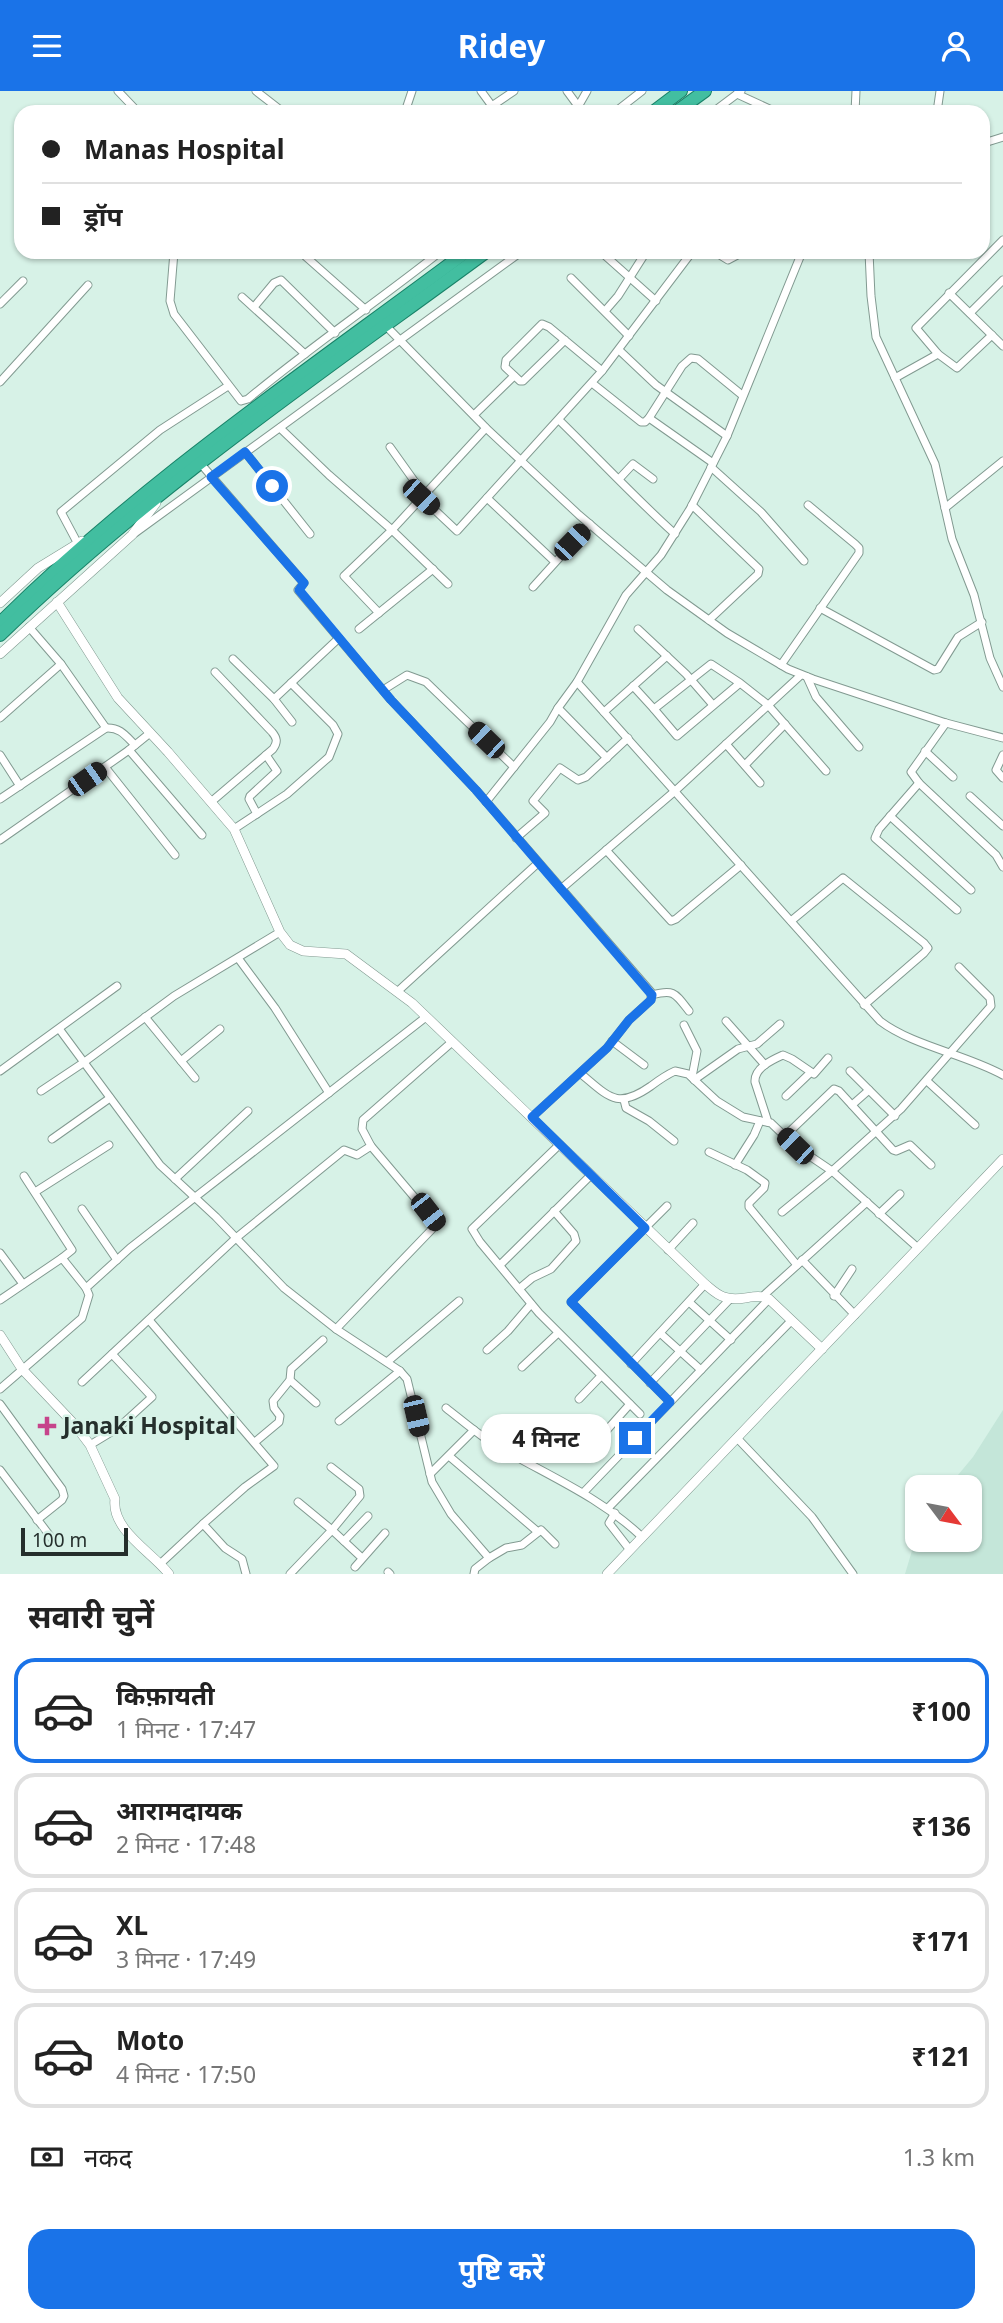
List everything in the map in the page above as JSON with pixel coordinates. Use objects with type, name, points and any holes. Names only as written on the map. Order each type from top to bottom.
[{"type":"highway","points":[[662,105],[681,91]]},
{"type":"highway","points":[[686,105],[705,91]]},
{"type":"highway","points":[[0,623],[96,534],[245,407],[456,259]]},
{"type":"highway","points":[[0,635],[101,542],[168,488],[476,259]]},
{"type":"street","points":[[118,91],[131,105]]},
{"type":"street","points":[[256,91],[274,105]]},
{"type":"street","points":[[493,105],[514,91]]},
{"type":"street","points":[[624,105],[642,91]]},
{"type":"street","points":[[722,105],[739,92],[763,105]]},
{"type":"street","points":[[990,253],[1003,240]]},
{"type":"street","points":[[173,259],[171,306],[182,326],[245,407]]},
{"type":"street","points":[[307,259],[366,310]]},
{"type":"street","points":[[245,407],[248,399],[304,354],[431,259]]},
{"type":"street","points":[[0,654],[132,535],[155,521],[245,452],[511,259]]},
{"type":"street","points":[[609,259],[656,301]]},
{"type":"street","points":[[605,311],[641,259]]},
{"type":"street","points":[[390,447],[420,489],[421,497],[457,531],[602,372],[686,259]]},
{"type":"street","points":[[486,803],[577,682],[626,594],[646,573],[675,534],[692,505],[727,436],[799,259]]},
{"type":"street","points":[[869,259],[876,337],[935,464],[952,539],[966,571],[990,658],[1003,687]]},
{"type":"street","points":[[984,259],[916,328],[938,354],[957,369],[992,335]]},
{"type":"street","points":[[571,278],[629,336]]},
{"type":"street","points":[[254,307],[274,283],[281,280],[335,333]]},
{"type":"street","points":[[970,313],[1003,280]]},
{"type":"street","points":[[0,304],[23,281]]},
{"type":"street","points":[[0,381],[88,285]]},
{"type":"street","points":[[949,293],[1003,346]]},
{"type":"street","points":[[242,297],[304,354]]},
{"type":"street","points":[[386,325],[486,428],[590,524],[646,573],[709,620],[781,665],[804,676],[946,723],[1003,738]]},
{"type":"street","points":[[565,340],[523,381],[505,367],[506,360],[537,327],[547,325],[565,340],[602,372]]},
{"type":"street","points":[[619,350],[665,392],[727,436]]},
{"type":"street","points":[[895,378],[938,354]]},
{"type":"street","points":[[592,383],[636,419],[645,422],[686,361],[695,358],[742,395]]},
{"type":"street","points":[[474,415],[514,376]]},
{"type":"street","points":[[78,544],[61,512],[160,429],[228,386]]},
{"type":"street","points":[[649,418],[712,465],[776,527],[804,561]]},
{"type":"street","points":[[559,420],[634,497],[675,534]]},
{"type":"street","points":[[280,428],[448,584]]},
{"type":"street","points":[[379,613],[344,576],[392,530],[486,428]]},
{"type":"street","points":[[245,452],[310,534]]},
{"type":"street","points":[[945,508],[1003,461]]},
{"type":"street","points":[[200,463],[304,583],[299,590],[383,690],[486,803],[652,995]]},
{"type":"street","points":[[619,479],[633,464],[653,479]]},
{"type":"street","points":[[132,535],[168,488]]},
{"type":"street","points":[[486,499],[554,561]]},
{"type":"street","points":[[692,505],[759,569],[758,574],[709,620]]},
{"type":"street","points":[[781,665],[859,552],[859,548],[808,505]]},
{"type":"street","points":[[533,587],[590,524]]},
{"type":"street","points":[[0,603],[38,568],[96,534]]},
{"type":"street","points":[[359,629],[433,569]]},
{"type":"street","points":[[57,602],[118,698],[234,829],[280,932],[290,945],[303,951],[346,954],[397,992],[532,1117],[705,1285],[730,1299],[766,1297],[822,1349]]},
{"type":"street","points":[[820,608],[934,670],[938,669],[958,637],[982,622]]},
{"type":"street","points":[[29,627],[61,664],[106,729]]},
{"type":"street","points":[[638,629],[713,705]]},
{"type":"street","points":[[274,699],[339,638]]},
{"type":"street","points":[[604,712],[667,656]]},
{"type":"street","points":[[233,659],[274,699],[292,722]]},
{"type":"street","points":[[0,718],[61,664]]},
{"type":"street","points":[[653,709],[713,664],[768,705],[826,771]]},
{"type":"street","points":[[211,802],[273,749],[276,738],[215,672]]},
{"type":"street","points":[[383,690],[407,675],[426,683],[514,767]]},
{"type":"street","points":[[561,889],[804,676]]},
{"type":"street","points":[[804,676],[816,697],[859,747]]},
{"type":"street","points":[[577,682],[864,1005],[888,1028],[1003,1075]]},
{"type":"street","points":[[234,829],[287,794],[329,758],[338,734],[333,725],[291,683]]},
{"type":"street","points":[[633,686],[677,736],[740,683]]},
{"type":"street","points":[[558,708],[607,758]]},
{"type":"street","points":[[745,765],[785,723]]},
{"type":"street","points":[[946,723],[911,772],[919,783],[989,848],[1003,867]]},
{"type":"street","points":[[0,799],[106,729],[114,727],[125,734],[132,748],[202,835]]},
{"type":"street","points":[[0,839],[150,733]]},
{"type":"street","points":[[516,838],[545,813],[533,800],[560,768],[578,780],[586,777],[628,738]]},
{"type":"street","points":[[726,744],[760,783]]},
{"type":"street","points":[[925,751],[953,777]]},
{"type":"street","points":[[0,755],[20,786]]},
{"type":"street","points":[[257,814],[250,796],[277,771],[266,755]]},
{"type":"street","points":[[1003,755],[996,770],[1003,778]]},
{"type":"street","points":[[105,767],[175,855]]},
{"type":"street","points":[[919,783],[875,838],[957,910]]},
{"type":"street","points":[[970,796],[1003,826]]},
{"type":"street","points":[[890,816],[971,890]]},
{"type":"street","points":[[606,850],[671,921],[741,865]]},
{"type":"street","points":[[397,992],[538,863]]},
{"type":"street","points":[[791,921],[843,878],[925,943],[928,948],[924,953],[864,1005]]},
{"type":"street","points":[[41,1091],[174,996],[280,932]]},
{"type":"street","points":[[237,958],[275,1008],[329,1093]]},
{"type":"street","points":[[960,967],[992,1002]]},
{"type":"street","points":[[0,1071],[117,986]]},
{"type":"street","points":[[652,995],[666,991],[674,993],[689,1011]]},
{"type":"street","points":[[532,1117],[612,1041],[629,1020],[651,1000],[652,995]]},
{"type":"street","points":[[782,1212],[895,1116],[992,1002],[1003,998]]},
{"type":"street","points":[[145,1017],[195,1078]]},
{"type":"street","points":[[86,1288],[117,1260],[426,1017]]},
{"type":"street","points":[[726,1021],[765,1065]]},
{"type":"street","points":[[693,1078],[738,1049],[757,1044],[780,1024]]},
{"type":"street","points":[[684,1025],[697,1051],[693,1078]]},
{"type":"street","points":[[181,1061],[220,1029]]},
{"type":"street","points":[[60,1030],[160,1165],[284,1288],[336,1329],[407,1378],[430,1474],[439,1496],[489,1558]]},
{"type":"street","points":[[612,1041],[644,1065]]},
{"type":"street","points":[[336,1329],[437,1224],[371,1146],[362,1129],[363,1120],[452,1042]]},
{"type":"street","points":[[736,1164],[764,1121],[754,1076],[765,1065],[783,1055],[810,1073],[817,1073],[828,1058]]},
{"type":"street","points":[[580,1073],[609,1095],[624,1100],[675,1071],[682,1071],[724,1107],[743,1117],[764,1121],[832,1171],[918,1248]]},
{"type":"street","points":[[850,1071],[895,1116]]},
{"type":"street","points":[[786,1096],[810,1073]]},
{"type":"street","points":[[927,1081],[975,1125]]},
{"type":"street","points":[[785,1136],[834,1089],[897,1151],[910,1145],[931,1165]]},
{"type":"street","points":[[852,1105],[869,1090]]},
{"type":"street","points":[[52,1139],[110,1098]]},
{"type":"street","points":[[624,1100],[626,1108],[649,1121],[674,1141]]},
{"type":"street","points":[[175,1179],[248,1111]]},
{"type":"street","points":[[35,1192],[109,1145]]},
{"type":"street","points":[[559,1145],[473,1227],[473,1231],[531,1304],[640,1414]]},
{"type":"street","points":[[82,1382],[236,1238],[344,1150],[357,1155],[371,1146]]},
{"type":"street","points":[[709,1152],[736,1164],[765,1183],[764,1188],[749,1202],[749,1207],[800,1263],[855,1315]]},
{"type":"street","points":[[607,1574],[1003,1159]]},
{"type":"street","points":[[500,1265],[591,1175]]},
{"type":"street","points":[[0,1300],[72,1250],[24,1176]]},
{"type":"street","points":[[879,1214],[900,1193]]},
{"type":"street","points":[[584,1492],[731,1340],[766,1297],[867,1202]]},
{"type":"street","points":[[667,1206],[571,1302],[670,1402]]},
{"type":"street","points":[[82,1209],[117,1260]]},
{"type":"street","points":[[519,1289],[532,1278],[551,1269],[576,1241],[574,1234],[554,1211]]},
{"type":"street","points":[[668,1250],[693,1223]]},
{"type":"street","points":[[0,1253],[23,1284]]},
{"type":"street","points":[[0,1389],[82,1318],[89,1295],[62,1258]]},
{"type":"street","points":[[834,1296],[852,1269]]},
{"type":"street","points":[[631,1364],[705,1285]]},
{"type":"street","points":[[650,1383],[730,1299]]},
{"type":"street","points":[[387,1362],[459,1301]]},
{"type":"street","points":[[689,1302],[731,1340]]},
{"type":"street","points":[[487,1350],[531,1304]]},
{"type":"street","points":[[149,1320],[274,1466],[245,1487],[160,1564]]},
{"type":"street","points":[[630,1550],[610,1523],[611,1510],[791,1321]]},
{"type":"street","points":[[522,1367],[558,1333]]},
{"type":"street","points":[[660,1333],[701,1370]]},
{"type":"street","points":[[0,1335],[22,1369],[75,1425],[89,1445],[115,1499],[114,1507],[120,1521],[169,1574]]},
{"type":"street","points":[[255,1442],[279,1422],[280,1416],[273,1401],[290,1380],[291,1369],[323,1340]]},
{"type":"street","points":[[89,1445],[118,1428],[152,1397],[112,1355]]},
{"type":"street","points":[[339,1421],[400,1371]]},
{"type":"street","points":[[579,1399],[601,1376]]},
{"type":"street","points":[[290,1380],[316,1403]]},
{"type":"street","points":[[0,1404],[62,1489],[62,1500],[37,1520]]},
{"type":"street","points":[[606,1431],[629,1404]]},
{"type":"street","points":[[446,1408],[474,1430],[514,1455],[584,1492],[611,1510],[642,1537]]},
{"type":"street","points":[[430,1474],[474,1430]]},
{"type":"street","points":[[737,1438],[812,1517],[853,1574]]},
{"type":"street","points":[[449,1456],[538,1532]]},
{"type":"street","points":[[290,1574],[332,1530],[361,1493],[331,1467]]},
{"type":"street","points":[[0,1470],[53,1540]]},
{"type":"street","points":[[298,1502],[362,1559]]},
{"type":"street","points":[[344,1541],[368,1516]]},
{"type":"street","points":[[203,1524],[225,1548],[242,1559],[246,1574]]},
{"type":"street","points":[[474,1574],[475,1569],[489,1558],[506,1548],[519,1547],[538,1532],[544,1531],[555,1544]]},
{"type":"street","points":[[355,1567],[385,1533]]},
{"type":"shaded area","points":[[1003,1410],[1003,1574],[905,1574],[912,1552],[982,1552],[982,1475],[958,1475]]},
{"type":"place","name":"Janaki Hospital","points":[[47,1426]]},
{"type":"route","points":[[272,486],[245,452],[211,477],[304,583],[299,590],[391,700],[476,790],[652,995],[651,1000],[629,1020],[607,1048],[532,1117],[645,1228],[571,1302],[670,1402],[635,1438]]}]
